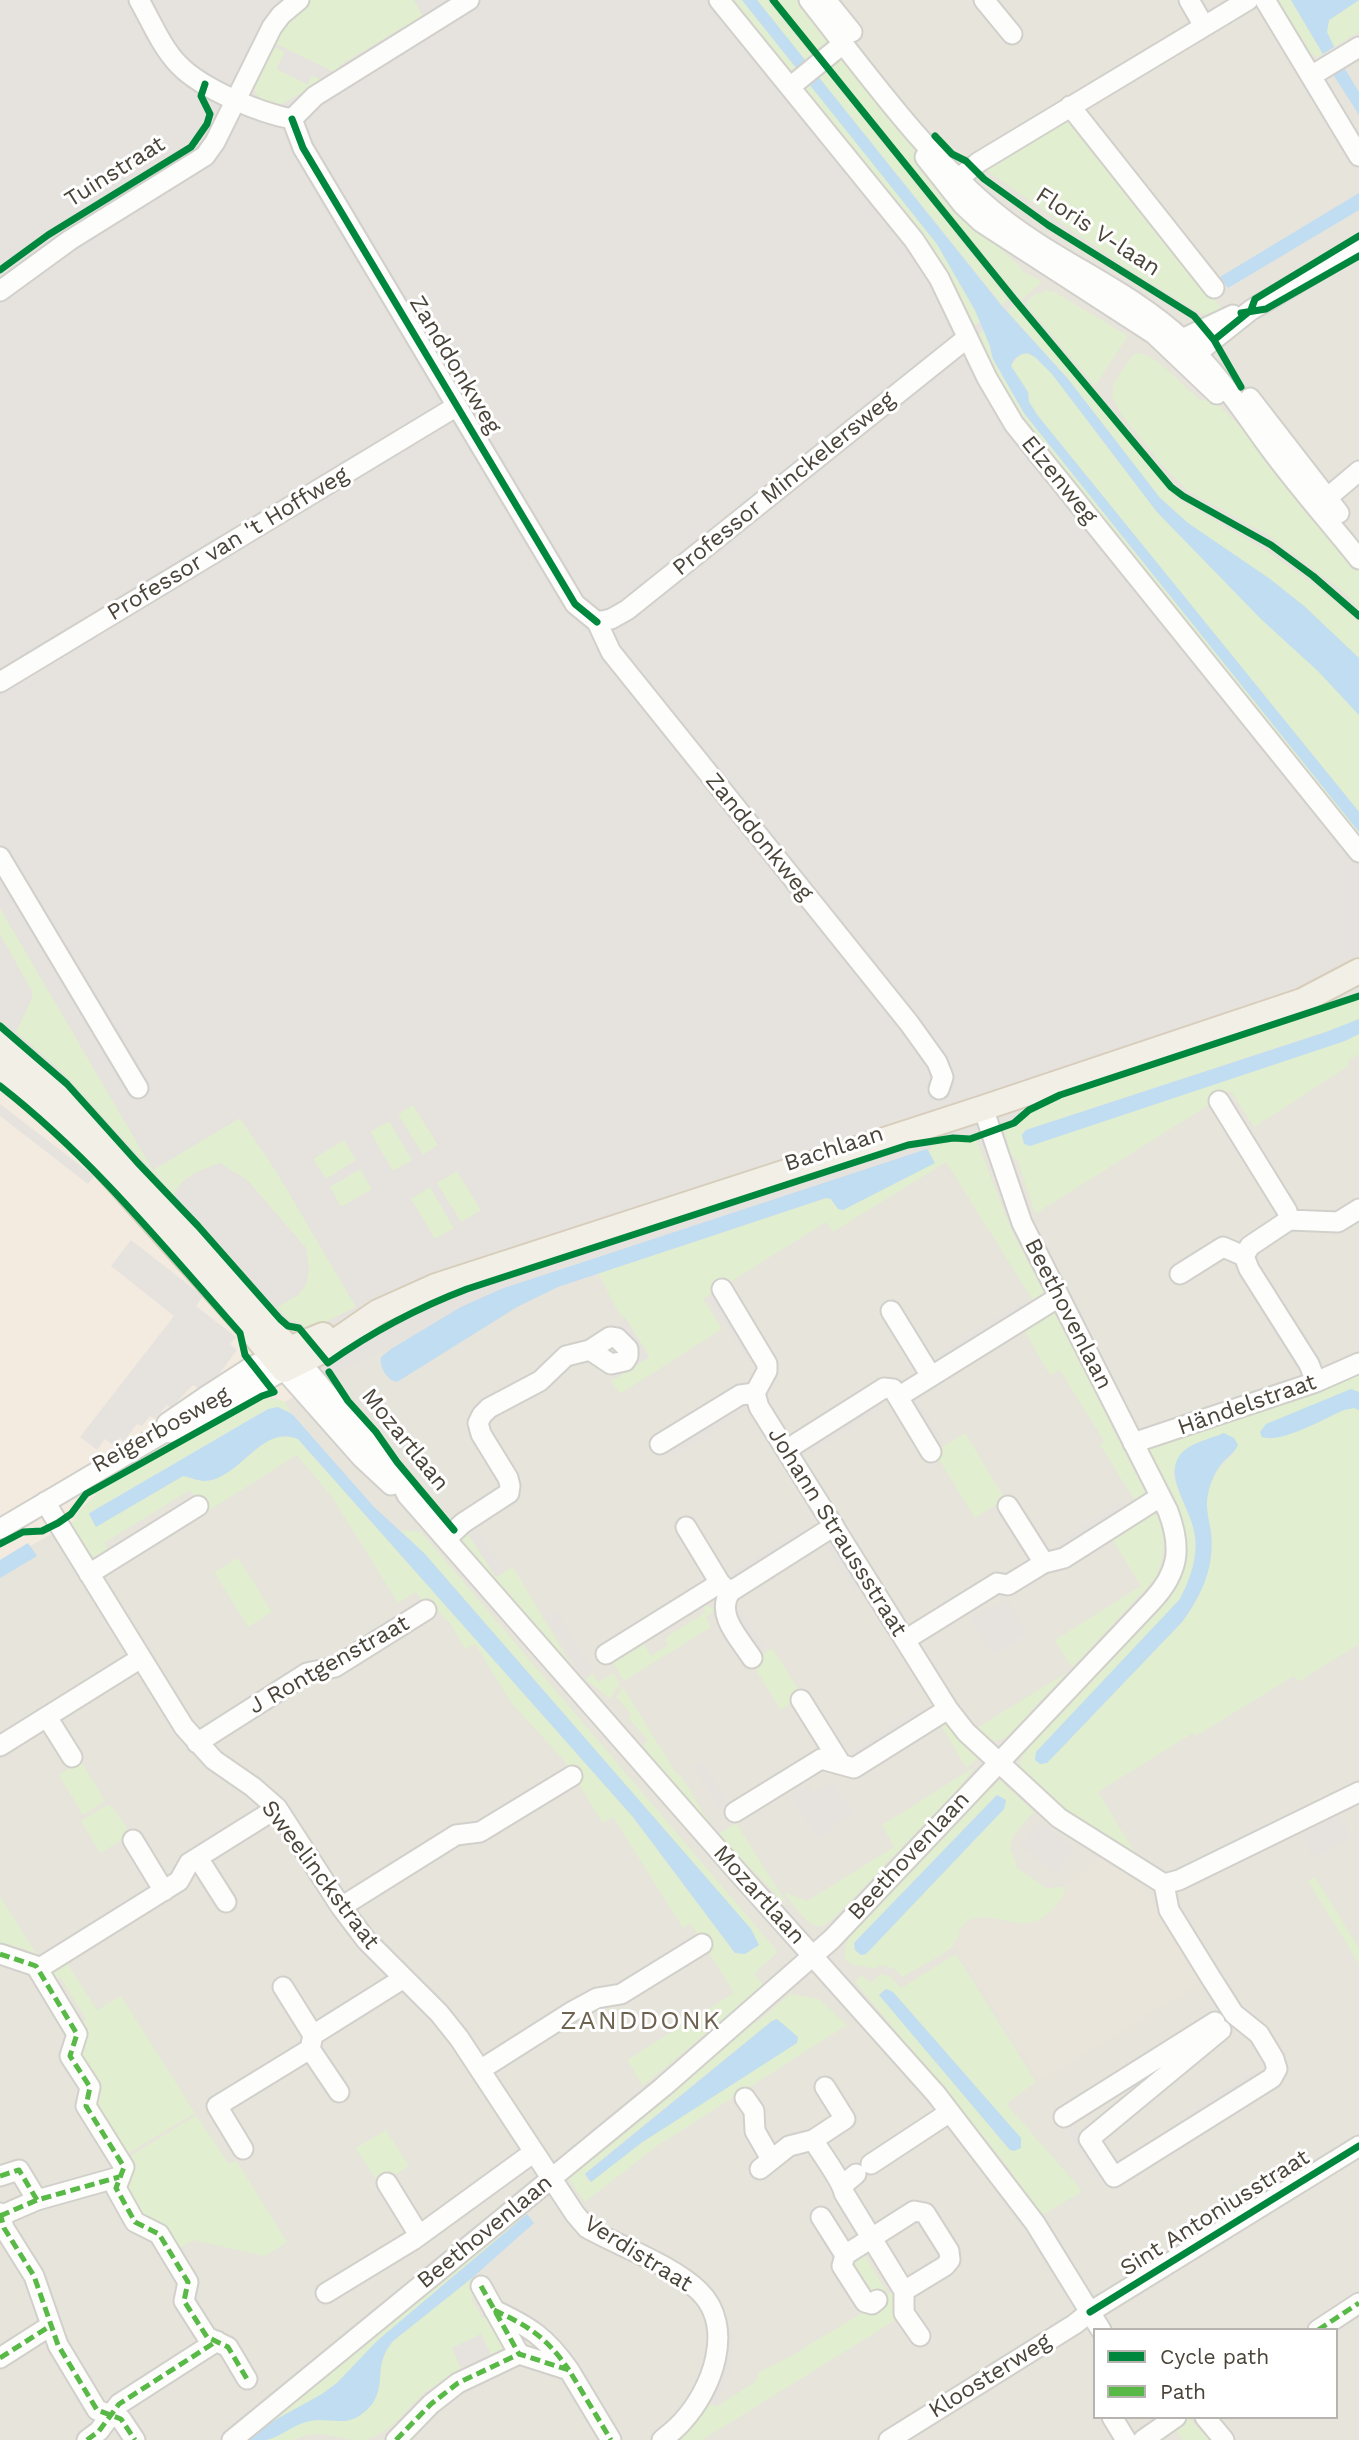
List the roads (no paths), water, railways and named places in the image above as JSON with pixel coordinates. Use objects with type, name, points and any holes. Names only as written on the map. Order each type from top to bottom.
[{"type":"main road","name":"Bachlaan","points":[[286,1360],[409,1296],[447,1282],[1302,1002],[1359,971]]},
{"type":"main road","name":"Bachlaan","points":[[1302,1002],[1327,1000],[1359,988]]},
{"type":"main road","points":[[0,1042],[80,1114],[286,1360]]},
{"type":"main road","points":[[0,1069],[91,1152],[286,1360]]},
{"type":"street","points":[[139,0],[178,65],[193,77],[266,114],[292,119],[315,96],[469,0]]},
{"type":"street","name":"Tuinstraat","points":[[0,290],[70,240],[205,156],[215,142],[272,27],[289,6],[299,0]]},
{"type":"street","name":"Elzenweg","points":[[719,0],[796,82],[914,240],[939,278],[986,377],[1014,424],[1359,852]]},
{"type":"street","name":"Floris V-laan","points":[[823,0],[844,43],[901,115],[939,157],[953,182]]},
{"type":"street","name":"Floris V-laan","points":[[823,0],[935,136],[939,157]]},
{"type":"street","points":[[984,0],[1012,34]]},
{"type":"street","points":[[1189,0],[1204,26]]},
{"type":"street","points":[[953,182],[1070,106],[1248,0]]},
{"type":"street","points":[[1265,0],[1359,156]]},
{"type":"street","points":[[796,82],[844,43]]},
{"type":"street","points":[[1311,76],[1359,47]]},
{"type":"street","points":[[1070,106],[1214,288]]},
{"type":"street","name":"Floris V-laan","points":[[901,115],[926,159],[953,182],[1046,249],[1148,312],[1228,398],[1359,559]]},
{"type":"street","name":"Zanddonkweg","points":[[292,119],[303,148],[575,604],[597,622],[611,652],[909,1023],[937,1062],[943,1077],[939,1089]]},
{"type":"street","points":[[1183,351],[1359,246]]},
{"type":"street","name":"Professor Minckelersweg","points":[[597,622],[611,619],[627,610],[967,338]]},
{"type":"street","name":"Floris V-laan","points":[[1228,398],[1241,387],[1359,537]]},
{"type":"street","name":"Professor van 't Hoffweg","points":[[0,682],[457,406]]},
{"type":"street","points":[[1327,498],[1359,471]]},
{"type":"street","points":[[0,857],[138,1088]]},
{"type":"street","points":[[1219,1101],[1287,1211],[1289,1220]]},
{"type":"street","name":"Beethovenlaan","points":[[232,2440],[663,2088],[814,1955],[1163,1589],[1173,1569],[1177,1547],[1176,1532],[1011,1195],[983,1108]]},
{"type":"street","points":[[1244,1256],[1250,1247],[1289,1220],[1338,1222],[1359,1209]]},
{"type":"street","points":[[1180,1273],[1223,1247],[1244,1256],[1249,1269],[1309,1364],[1316,1382]]},
{"type":"street","points":[[660,1444],[740,1395],[755,1393],[767,1371],[767,1364],[722,1289]]},
{"type":"street","points":[[895,1393],[931,1376],[1059,1297]]},
{"type":"street","points":[[891,1311],[931,1376]]},
{"type":"street","points":[[447,1538],[463,1523],[509,1493],[508,1478],[481,1434],[478,1423],[482,1415],[489,1408],[540,1381],[566,1356],[590,1350]]},
{"type":"street","name":"Reigerbosweg","points":[[0,1529],[163,1433],[174,1432],[286,1360]]},
{"type":"street","name":"Mozartlaan","points":[[286,1360],[399,1478],[407,1495],[950,2112],[1035,2223],[1100,2328]]},
{"type":"street","name":"Händelstraat","points":[[1133,1443],[1316,1382],[1359,1363]]},
{"type":"street","points":[[786,1450],[884,1388],[895,1393],[931,1452]]},
{"type":"street","name":"Johann Straussstraat","points":[[755,1393],[759,1407],[948,1709],[966,1732],[1059,1818],[1164,1884]]},
{"type":"street","points":[[905,1640],[997,1583],[1009,1585],[1044,1563],[1064,1558],[1160,1497]]},
{"type":"street","name":"Sweelinckstraat","points":[[45,1502],[184,1727],[214,1760],[253,1787],[277,1808],[341,1907],[366,1940],[439,2013],[480,2070],[551,2179]]},
{"type":"street","points":[[89,1574],[198,1506]]},
{"type":"street","points":[[1009,1506],[1044,1563]]},
{"type":"street","points":[[606,1654],[834,1526]]},
{"type":"street","points":[[686,1527],[725,1588],[724,1609],[727,1619],[752,1658]]},
{"type":"street","name":"J Rontgenstraat","points":[[197,1743],[307,1673],[335,1667],[426,1610]]},
{"type":"street","points":[[0,1746],[141,1658]]},
{"type":"street","points":[[800,1700],[841,1764]]},
{"type":"street","points":[[735,1812],[821,1759],[854,1768],[948,1709]]},
{"type":"street","points":[[47,1717],[72,1757]]},
{"type":"street","points":[[341,1907],[456,1835],[480,1832],[572,1776]]},
{"type":"street","points":[[1198,2041],[1068,2114],[1089,2139],[1114,2177],[1272,2078],[1278,2069],[1259,2034],[1238,2020],[1169,1910],[1164,1884],[1179,1880],[1359,1791]]},
{"type":"street","points":[[38,1969],[179,1881],[189,1863],[277,1808]]},
{"type":"street","points":[[133,1840],[164,1891]]},
{"type":"street","points":[[198,1858],[226,1902]]},
{"type":"street","points":[[480,2070],[585,2004],[597,1998],[621,1994],[702,1944]]},
{"type":"street","points":[[0,1955],[36,1966],[77,2035],[70,2056],[90,2087],[86,2106],[124,2167],[116,2188],[135,2222],[159,2234],[188,2282],[184,2301],[207,2337],[228,2347],[247,2379]]},
{"type":"street","points":[[243,2149],[217,2106],[404,1978]]},
{"type":"street","points":[[284,1987],[339,2092]]},
{"type":"street","points":[[1089,2139],[1218,2026]]},
{"type":"street","points":[[746,2098],[754,2111],[755,2131],[765,2164],[789,2146],[813,2140],[845,2119],[825,2087]]},
{"type":"street","points":[[813,2140],[836,2179],[857,2174],[950,2112]]},
{"type":"street","name":"Sint Antoniusstraat","points":[[1090,2312],[1359,2146]]},
{"type":"street","points":[[326,2293],[419,2235],[534,2152]]},
{"type":"street","points":[[0,2176],[19,2170],[37,2200]]},
{"type":"street","points":[[857,2174],[844,2193],[904,2291],[904,2313],[920,2336]]},
{"type":"street","points":[[120,2177],[37,2200],[0,2215],[4,2228],[34,2276],[58,2346],[97,2410],[121,2419],[135,2440]]},
{"type":"street","name":"Verdistraat","points":[[551,2179],[587,2228],[684,2279],[701,2293],[714,2315],[718,2338],[713,2371],[698,2401],[682,2422],[662,2440]]},
{"type":"street","points":[[387,2183],[419,2235]]},
{"type":"street","points":[[877,2300],[872,2304],[865,2302],[842,2266],[845,2255],[914,2211],[920,2210],[925,2213],[949,2251],[950,2260],[945,2266],[904,2291]]},
{"type":"street","points":[[821,2217],[845,2255]]},
{"type":"street","points":[[481,2286],[519,2354],[569,2370]]},
{"type":"street","points":[[1321,2328],[1359,2303]]},
{"type":"street","points":[[494,2310],[543,2337],[569,2370],[611,2440]]},
{"type":"street","name":"Kloosterweg","points":[[888,2440],[1075,2324],[1090,2312]]},
{"type":"street","points":[[0,2358],[50,2326]]},
{"type":"street","points":[[87,2440],[99,2431],[119,2404],[217,2341]]},
{"type":"street","points":[[396,2440],[431,2404],[458,2383],[519,2354]]},
{"type":"street","points":[[1113,2419],[1126,2440]]},
{"type":"street","points":[[1207,2419],[1224,2440]]},
{"type":"street","points":[[1143,2440],[1168,2425]]},
{"type":"water","points":[[742,0],[757,0],[1001,305],[1068,379],[1160,498],[1188,523],[1270,579],[1304,606],[1359,658],[1359,715],[1157,512],[1052,374],[1027,353],[1015,358],[1011,366],[1028,392],[1029,402],[1038,416],[1359,812],[1359,832],[1024,413],[993,359],[975,310],[937,244]]},
{"type":"water","points":[[1291,0],[1359,0],[1329,20],[1327,32],[1334,47],[1323,54]]},
{"type":"water","points":[[1340,61],[1359,92],[1359,115],[1329,68]]},
{"type":"water","points":[[1359,193],[1359,210],[1228,288],[1220,277]]},
{"type":"water","points":[[1359,1019],[1359,1034],[1345,1041],[1030,1146],[1024,1144],[1022,1135],[1026,1130]]},
{"type":"water","points":[[927,1149],[935,1163],[843,1210],[826,1198],[558,1287],[517,1307],[397,1382],[390,1379],[383,1369],[381,1357],[391,1349],[461,1307],[501,1289]]},
{"type":"water","points":[[1351,1389],[1359,1392],[1359,1410],[1344,1410],[1280,1437],[1262,1437],[1260,1432],[1266,1424]]},
{"type":"water","points":[[278,1407],[292,1414],[374,1507],[424,1553],[751,1929],[759,1945],[745,1954],[735,1953],[633,1817],[298,1439],[285,1436],[273,1439],[218,1478],[205,1481],[183,1476],[96,1527],[89,1514],[93,1511],[268,1409]]},
{"type":"water","points":[[1224,1433],[1234,1438],[1238,1445],[1218,1468],[1209,1490],[1207,1504],[1211,1557],[1206,1580],[1196,1601],[1182,1622],[1047,1763],[1040,1764],[1035,1760],[1036,1752],[1180,1599],[1192,1569],[1196,1544],[1193,1526],[1176,1483],[1176,1464],[1180,1455],[1189,1447]]},
{"type":"water","points":[[28,1543],[37,1556],[0,1578],[0,1560]]},
{"type":"water","points":[[997,1795],[1006,1800],[1004,1809],[866,1954],[861,1955],[855,1950],[854,1943]]},
{"type":"water","points":[[886,1989],[893,1992],[1021,2138],[1021,2148],[1010,2150],[879,1995]]},
{"type":"water","points":[[777,2019],[798,2037],[797,2043],[641,2143],[591,2182],[585,2174]]},
{"type":"water","points":[[527,2214],[534,2223],[472,2278],[393,2341],[383,2358],[377,2393],[365,2412],[348,2420],[310,2421],[266,2440],[249,2440],[268,2424],[337,2383],[377,2341]]},
{"type":"district","name":"ZANDDONK","points":[[641,2021]]}]
